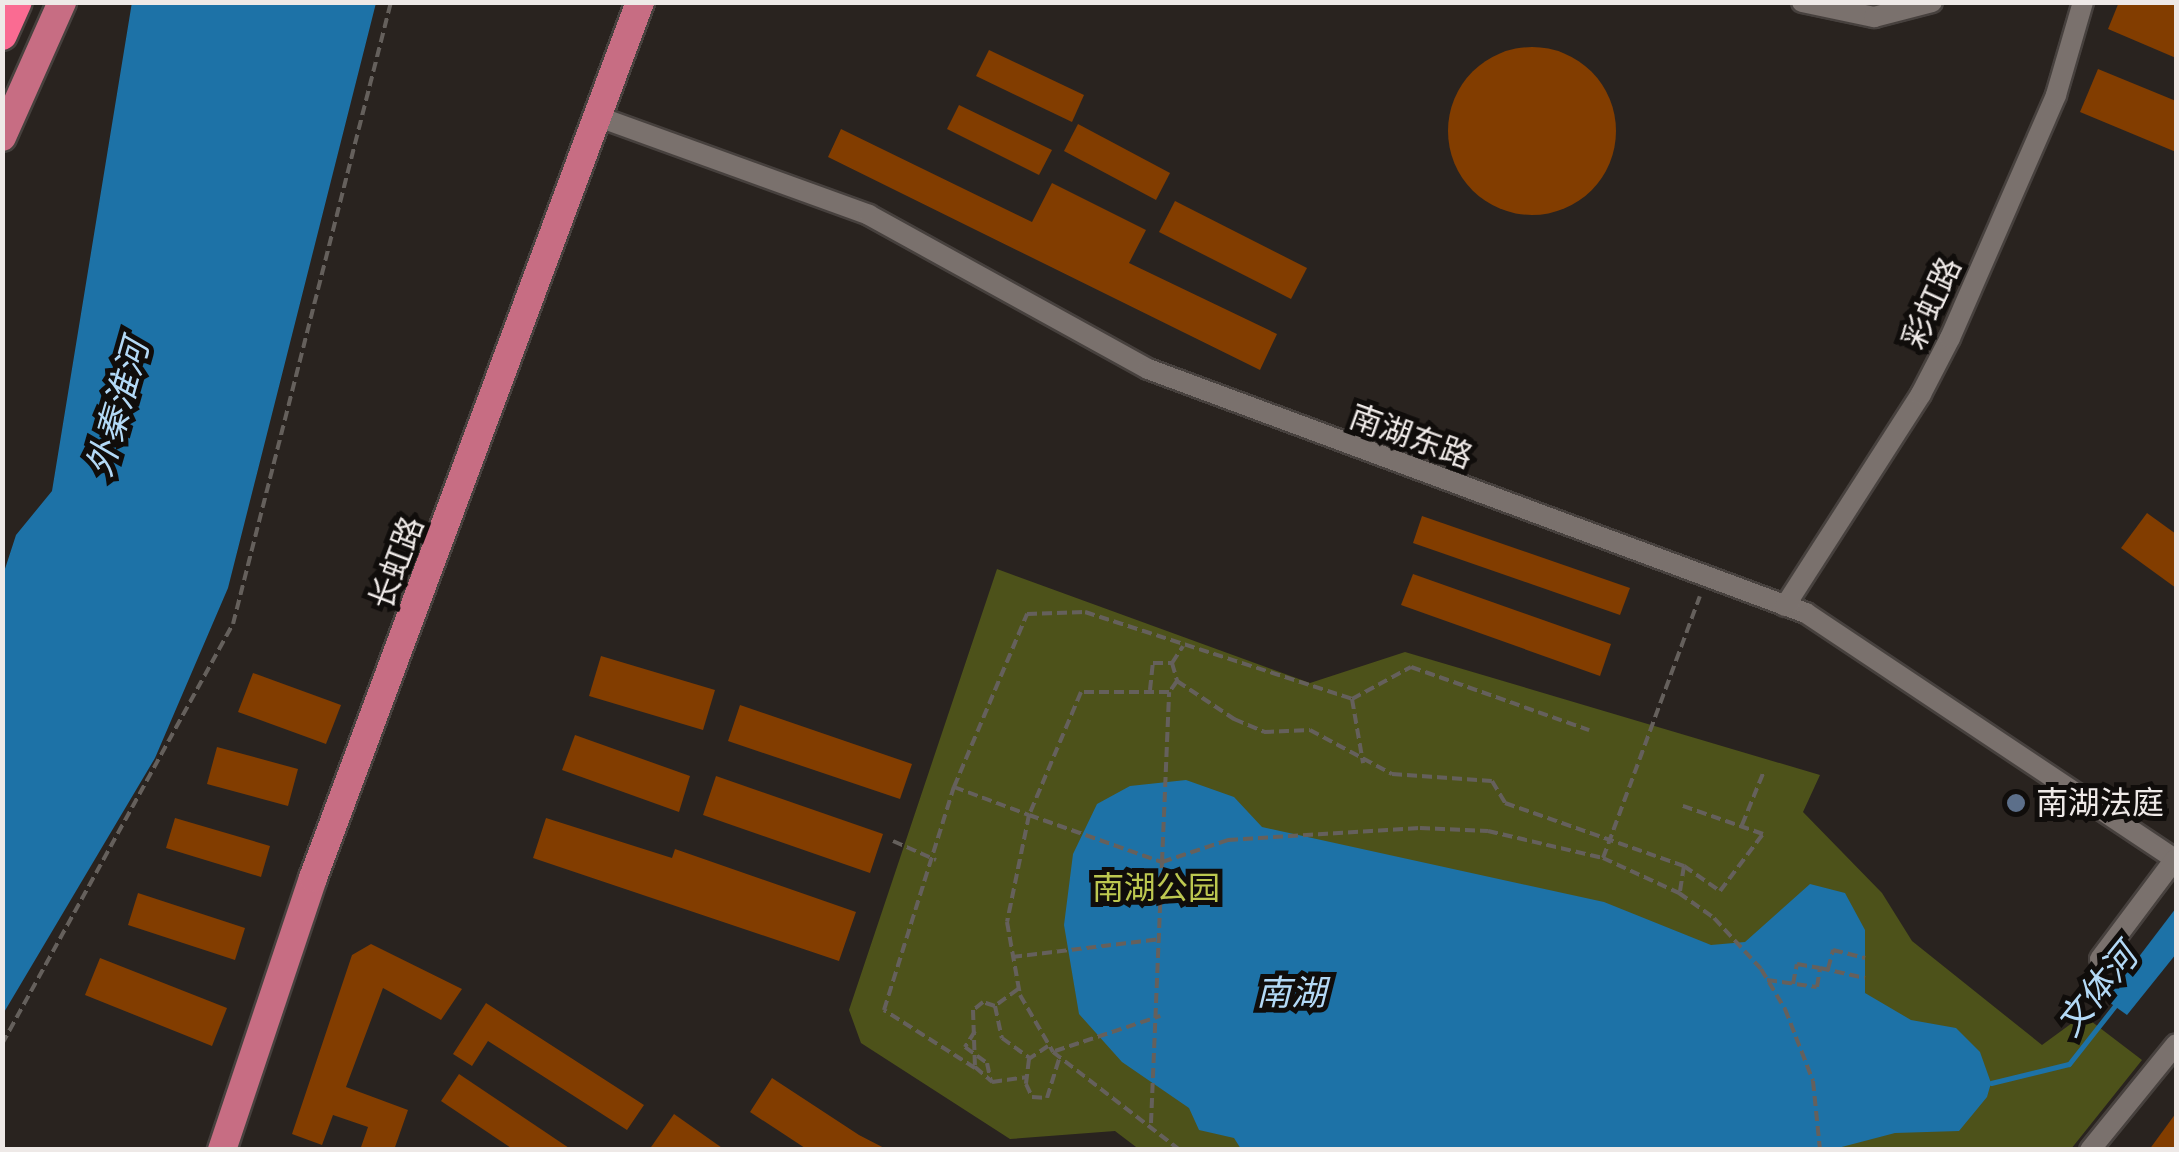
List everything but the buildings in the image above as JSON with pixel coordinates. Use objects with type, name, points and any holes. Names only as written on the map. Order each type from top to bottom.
[{"type":"highway","points":[[2,35],[17,2]]},
{"type":"main road","points":[[2,137],[62,2]]},
{"type":"main road","name":"长虹路","points":[[222,1150],[313,878],[640,2]]},
{"type":"street","points":[[1802,2],[1874,17],[1932,2]]},
{"type":"street","name":"彩虹路","points":[[1785,606],[1921,394],[1950,338],[2056,96],[2084,2]]},
{"type":"street","name":"南湖东路","points":[[599,117],[870,215],[1148,369],[1806,613],[2176,860]]},
{"type":"street","points":[[2100,959],[2176,860]]},
{"type":"street","points":[[2090,1150],[2176,1044]]},
{"type":"path","points":[[2,1044],[233,624],[391,2]]},
{"type":"path","points":[[1602,858],[1707,577]]},
{"type":"path","points":[[1026,1077],[991,1082],[884,1010],[936,860],[954,787],[1027,614],[1085,612],[1352,699],[1412,666],[1589,730]]},
{"type":"path","points":[[1183,645],[1172,663],[1178,681],[1234,719],[1264,732],[1310,730],[1363,763],[1392,774],[1492,781],[1506,803],[1684,866],[1720,890],[1763,834],[1683,806]]},
{"type":"path","points":[[1150,690],[1152,663],[1172,663]]},
{"type":"path","points":[[1151,1124],[1160,1016],[1164,755],[1169,692],[1178,681]]},
{"type":"path","points":[[1169,692],[1081,692],[1029,816],[1010,882],[1010,958],[1018,989],[1058,1058],[1151,1124],[1180,1150]]},
{"type":"path","points":[[1352,699],[1363,763]]},
{"type":"path","points":[[1742,825],[1764,771]]},
{"type":"path","points":[[954,787],[1162,862],[1228,840],[1306,832],[1488,831],[1602,858],[1679,893],[1714,918],[1767,980],[1813,1081],[1820,1150]]},
{"type":"path","points":[[893,841],[936,860]]},
{"type":"path","points":[[1679,893],[1684,866]]},
{"type":"path","points":[[1010,958],[1161,939]]},
{"type":"path","points":[[1828,970],[1833,950],[1865,958]]},
{"type":"path","points":[[1794,984],[1797,964],[1865,978]]},
{"type":"path","points":[[1767,980],[1817,988],[1820,968]]},
{"type":"path","points":[[995,1006],[1018,989]]},
{"type":"path","points":[[975,1068],[973,1010],[984,1002],[995,1006]]},
{"type":"path","points":[[995,1006],[1002,1038],[1030,1058]]},
{"type":"path","points":[[1030,1058],[1160,1016]]},
{"type":"path","points":[[975,1031],[965,1048],[987,1063],[991,1082]]},
{"type":"path","points":[[1030,1058],[1026,1077],[1032,1097],[1044,1100],[1058,1058]]},
{"type":"green space","name":"南湖公园","points":[[997,569],[1310,683],[1405,652],[1820,775],[1803,812],[1882,893],[1912,941],[2042,1045],[2083,1015],[2142,1060],[2071,1149],[1140,1150],[1115,1131],[1010,1139],[861,1043],[849,1010]]},
{"type":"water","name":"外秦淮河","points":[[132,2],[376,3],[228,588],[155,758],[3,1014],[3,575],[16,535],[52,491]]},
{"type":"water","name":"南湖","points":[[1186,780],[1234,797],[1262,827],[1604,902],[1711,945],[1745,942],[1810,884],[1845,893],[1865,930],[1865,993],[1911,1020],[1956,1028],[1980,1052],[1991,1083],[1987,1097],[1959,1131],[1895,1133],[1834,1149],[1241,1149],[1234,1138],[1199,1130],[1189,1108],[1122,1062],[1079,1014],[1064,925],[1073,854],[1097,804],[1130,786]]},
{"type":"water","points":[[2176,908],[2176,954],[2127,1015],[2106,1000]]},
{"type":"waterway","name":"文体河","points":[[1991,1083],[2069,1064],[2117,1003]]},
{"type":"place","name":"南湖法庭","points":[[2016,803]]}]
